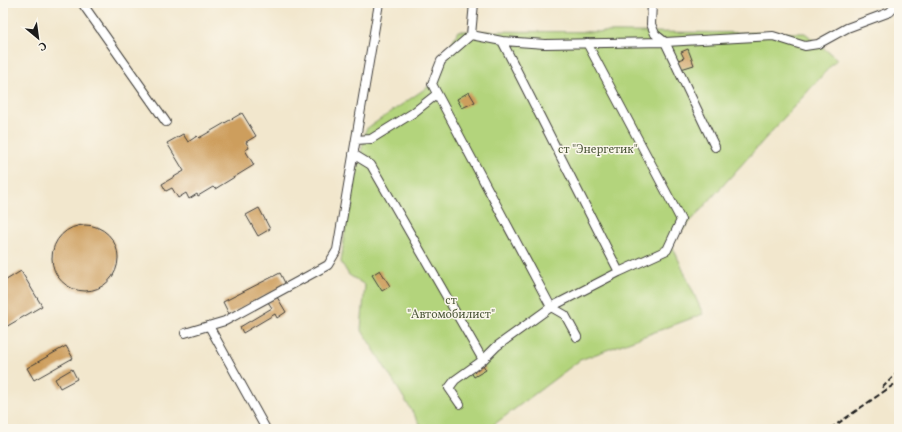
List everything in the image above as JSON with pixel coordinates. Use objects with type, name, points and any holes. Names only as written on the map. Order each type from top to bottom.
[{"type":"street","points":[[82,3],[166,122]]},
{"type":"street","points":[[185,333],[225,321],[328,265],[337,250],[379,3]]},
{"type":"street","points":[[474,3],[471,35],[441,61],[432,84],[551,307],[565,316],[577,337]]},
{"type":"street","points":[[652,3],[651,24],[654,34],[666,42],[715,147]]},
{"type":"street","points":[[471,35],[502,41],[545,44],[666,42],[773,36],[805,46],[818,44],[848,28],[890,12],[898,3]]},
{"type":"street","points":[[502,41],[619,272]]},
{"type":"street","points":[[460,404],[449,388],[455,380],[483,360],[497,346],[551,307],[619,272],[667,250],[681,220],[587,43]]},
{"type":"street","points":[[356,140],[371,139],[413,113],[437,94]]},
{"type":"street","points":[[353,154],[371,165],[483,360]]},
{"type":"street","points":[[209,326],[266,429]]},
{"type":"green space","name":"ст \"Энергетик\"","points":[[458,31],[805,33],[837,59],[671,243],[703,314],[580,360],[488,429],[423,429],[361,329],[365,285],[349,275],[341,262],[347,216],[366,129],[429,86]]},
{"type":"building","points":[[688,49],[694,65],[681,69],[678,60],[684,58],[681,52]]},
{"type":"building","points":[[469,92],[475,102],[462,108],[457,99]]},
{"type":"building","points":[[242,113],[256,136],[246,142],[249,148],[245,150],[254,165],[215,189],[213,187],[198,196],[197,194],[189,199],[186,193],[178,198],[172,188],[166,191],[162,184],[184,171],[167,143],[183,134],[188,142],[197,136],[199,138]]},
{"type":"building","points":[[259,208],[270,229],[258,236],[246,215]]},
{"type":"building","points":[[85,225],[98,228],[108,235],[115,245],[118,258],[115,271],[108,281],[98,288],[85,291],[72,288],[62,281],[55,271],[52,258],[55,245],[62,235],[72,228]]},
{"type":"building","points":[[380,270],[390,286],[382,291],[372,275]]},
{"type":"building","points":[[21,271],[42,306],[4,328],[3,282]]},
{"type":"building","points":[[280,273],[286,285],[229,314],[223,302]]},
{"type":"building","points":[[277,297],[286,312],[277,318],[275,314],[243,333],[240,327],[272,308],[268,302]]},
{"type":"building","points":[[66,346],[73,358],[34,380],[27,368]]},
{"type":"building","points":[[483,365],[486,370],[474,377],[471,372]]},
{"type":"building","points":[[72,369],[77,379],[60,388],[55,379]]},
{"type":"railway","points":[[882,388],[899,371]]},
{"type":"railway","points":[[830,429],[899,381]]},
{"type":"park label","name":"ст \"Автомобилист\"","points":[[451,307]]}]
